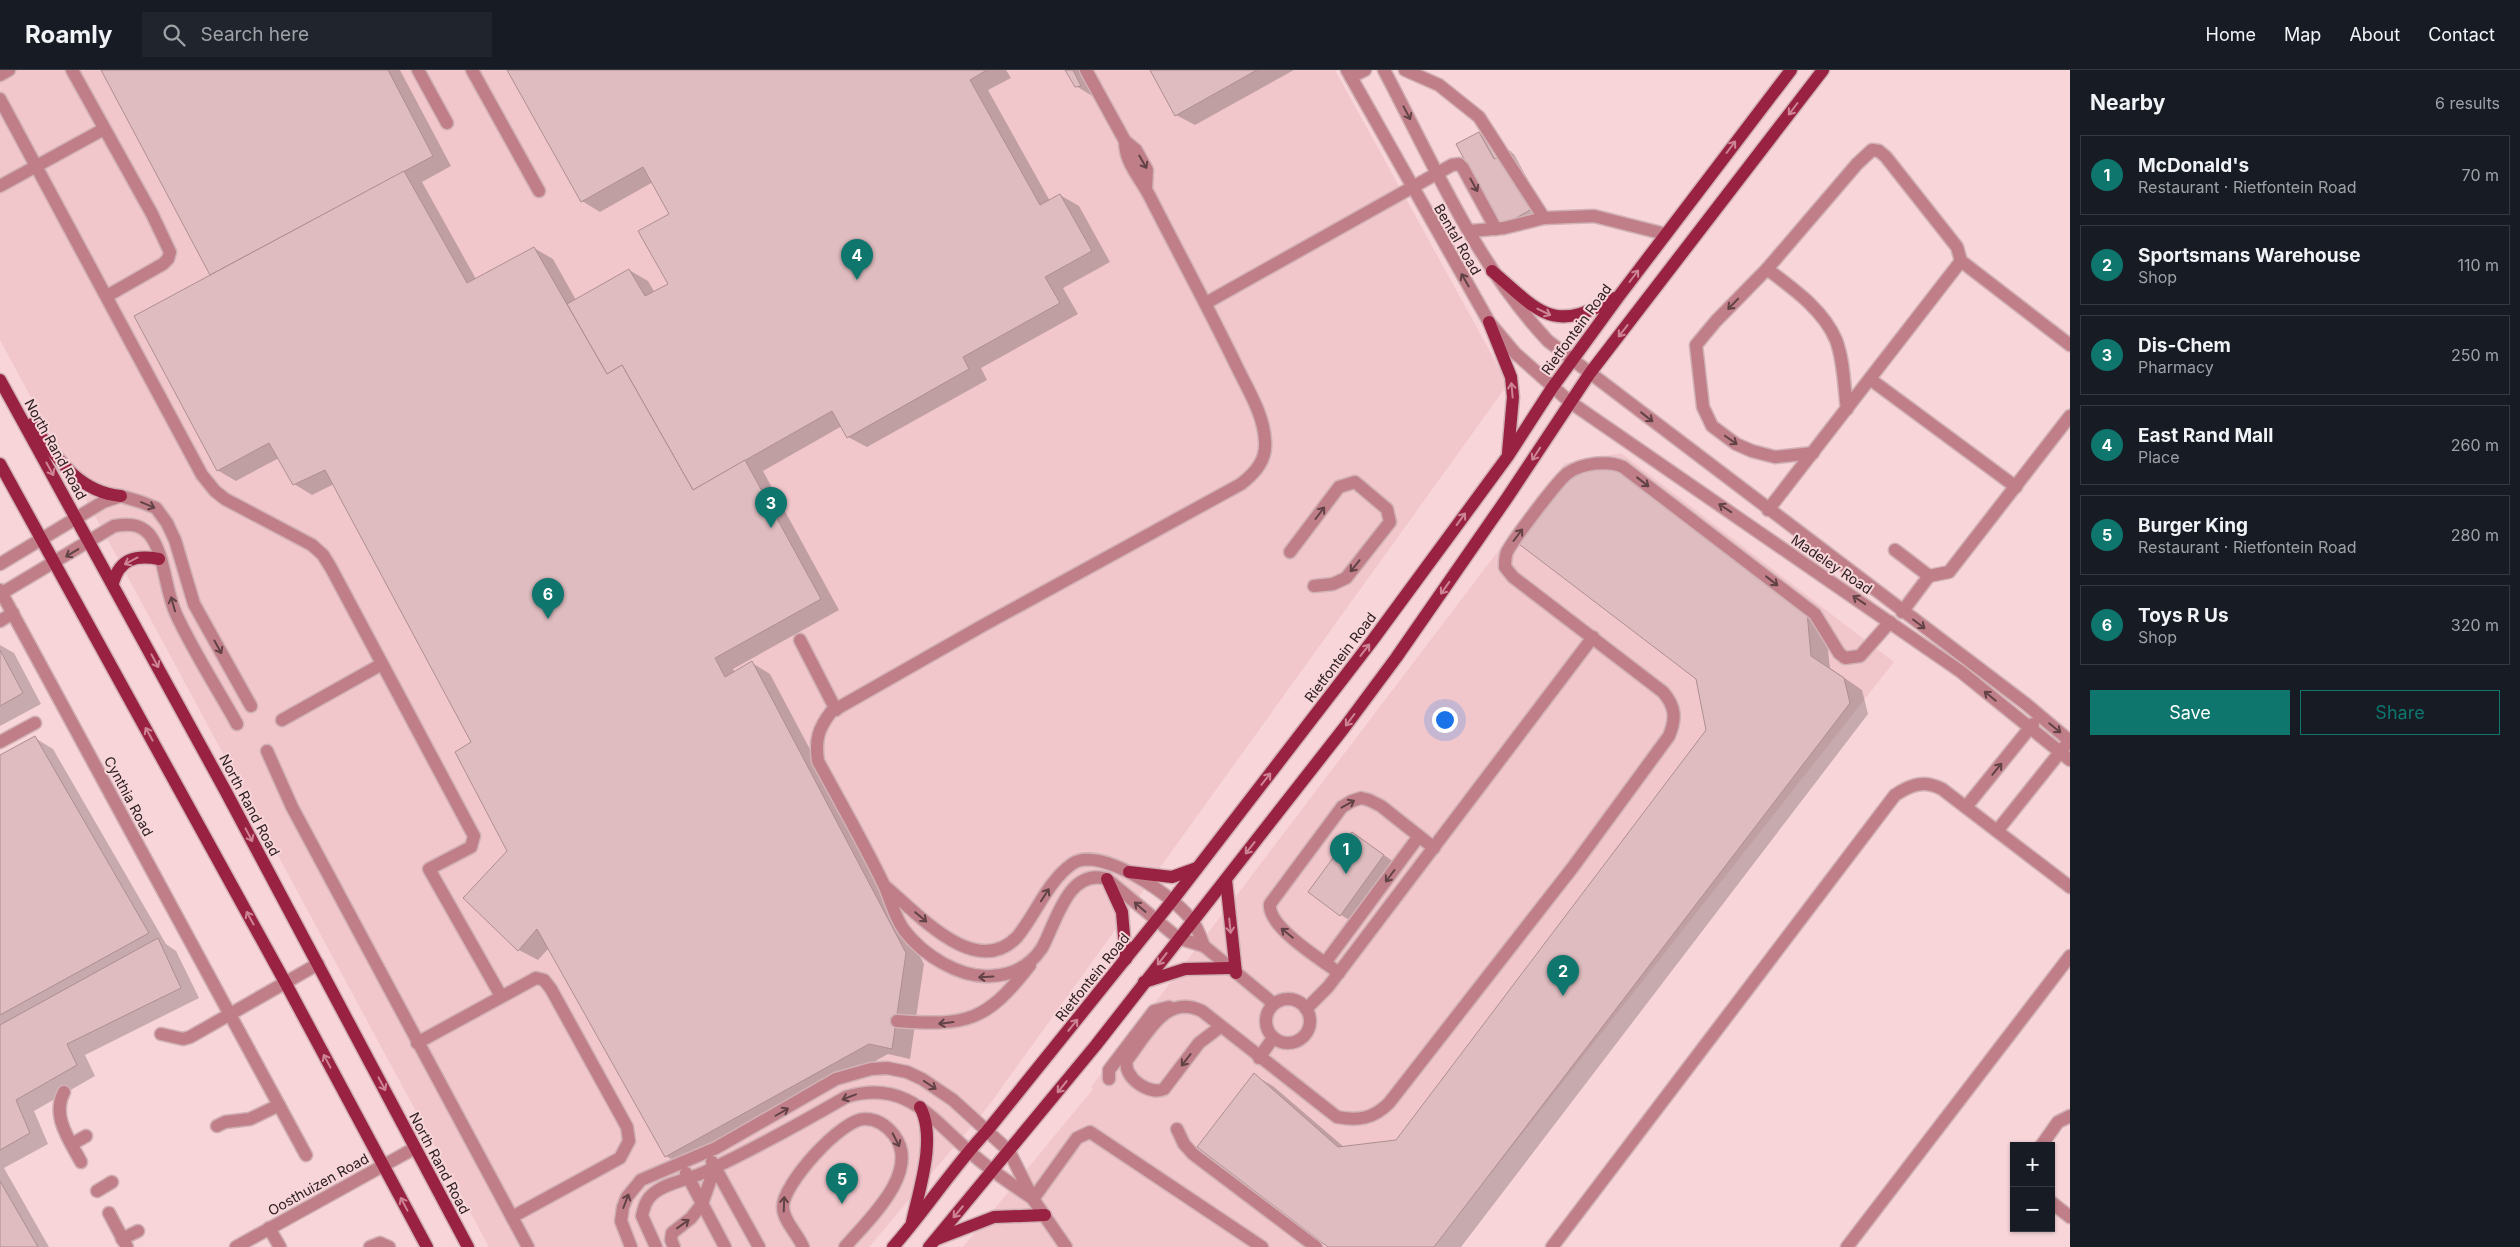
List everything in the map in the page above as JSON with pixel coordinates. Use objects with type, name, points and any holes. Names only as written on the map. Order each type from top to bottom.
[{"type":"main road","name":"Rietfontein Road","points":[[893,1247],[911,1227],[968,1150],[987,1131],[1172,901],[1372,641],[1508,456],[1572,360],[1665,234],[1791,70]]},
{"type":"main road","points":[[932,1243],[1009,1151],[1226,880],[1396,658],[1507,498],[1590,373],[1822,70]]},
{"type":"main road","points":[[1492,271],[1532,305],[1549,315],[1562,318],[1584,315],[1619,296]]},
{"type":"main road","points":[[1489,322],[1511,377],[1513,397],[1508,456]]},
{"type":"main road","points":[[0,380],[61,464],[82,482],[103,494],[121,496]]},
{"type":"main road","name":"North Rand Road","points":[[0,380],[113,583],[468,1247]]},
{"type":"main road","points":[[0,464],[285,982],[427,1247]]},
{"type":"main road","points":[[113,583],[116,571],[131,560],[138,557],[159,559]]},
{"type":"main road","points":[[1129,872],[1172,877],[1197,868]]},
{"type":"main road","points":[[1108,879],[1122,912],[1126,959]]},
{"type":"main road","points":[[1144,982],[1185,969],[1233,971],[1226,880]]},
{"type":"main road","points":[[911,1227],[926,1164],[926,1132],[920,1107]]},
{"type":"main road","points":[[932,1243],[994,1217],[1045,1215]]},
{"type":"street","points":[[0,75],[9,70]]},
{"type":"street","points":[[72,70],[156,222],[170,252],[168,259],[163,264],[107,296]]},
{"type":"street","points":[[418,70],[447,123]]},
{"type":"street","points":[[472,70],[539,191]]},
{"type":"street","points":[[1037,955],[1028,964],[1006,975],[977,977],[962,974],[947,966],[906,931],[896,918],[884,886],[818,761],[815,743],[821,725],[836,710],[982,626],[1241,484],[1254,474],[1264,458],[1266,441],[1262,422],[1206,303],[1146,189],[1147,170],[1136,150],[1125,141],[1086,70]]},
{"type":"street","points":[[1349,74],[1365,70]]},
{"type":"street","name":"Bental Road","points":[[1384,70],[1492,271],[1523,314],[1548,341],[1590,373]]},
{"type":"street","points":[[1405,70],[1439,85],[1479,117],[1544,218]]},
{"type":"street","name":"Bental Road","points":[[1349,74],[1411,187],[1489,322],[1515,353],[1552,388],[1570,402]]},
{"type":"street","points":[[0,99],[202,475],[215,491],[226,499],[288,531],[312,545],[323,555],[474,836],[471,847],[428,869],[501,996]]},
{"type":"street","points":[[0,186],[104,129]]},
{"type":"street","points":[[1813,453],[1775,457],[1752,451],[1736,444],[1712,426],[1703,407],[1696,345],[1857,164],[1872,150],[1879,151],[1886,157],[1957,247],[1961,261],[2070,345]]},
{"type":"street","points":[[1206,303],[1452,164],[1458,164],[1463,168],[1496,229]]},
{"type":"street","points":[[1470,231],[1496,229],[1544,218],[1594,216],[1665,234]]},
{"type":"street","points":[[1768,510],[1961,261]]},
{"type":"street","points":[[1766,268],[1804,297],[1831,332],[1840,356],[1847,409]]},
{"type":"street","name":"Madeley Road","points":[[1590,373],[2070,740]]},
{"type":"street","points":[[1870,378],[2016,487]]},
{"type":"street","name":"Madeley Road","points":[[1570,402],[1960,671],[2029,729],[2065,756]]},
{"type":"street","points":[[1895,550],[1929,576],[1946,574],[1953,569],[2070,416]]},
{"type":"street","points":[[1109,1079],[1109,1070],[1154,1011],[1162,1007],[1193,1006],[1337,1116],[1359,1120],[1378,1113],[1400,1088],[1573,867],[1669,736],[1674,724],[1675,711],[1669,698],[1593,637],[1513,577],[1505,567],[1506,553],[1564,476],[1583,467],[1611,463],[1623,466],[1815,614],[1839,653],[1845,658],[1860,656],[1890,622]]},
{"type":"street","points":[[1290,552],[1339,487],[1346,483],[1355,482],[1387,509],[1390,522],[1346,578],[1333,584],[1314,586]]},
{"type":"street","points":[[0,564],[103,502],[121,496],[156,508],[167,522],[175,540],[194,604],[251,706]]},
{"type":"street","name":"Cynthia Road","points":[[237,724],[175,612],[152,538],[147,532],[135,525],[114,526],[55,563],[1,591],[306,1155]]},
{"type":"street","points":[[1902,612],[1929,576]]},
{"type":"street","points":[[0,620],[13,614]]},
{"type":"street","points":[[1306,1008],[1339,973],[1593,637]]},
{"type":"street","points":[[800,640],[836,710]]},
{"type":"street","points":[[282,720],[382,664]]},
{"type":"street","points":[[1966,807],[2040,716]]},
{"type":"street","points":[[0,742],[35,723]]},
{"type":"street","points":[[1997,831],[2065,756],[2070,740]]},
{"type":"street","points":[[267,751],[292,806],[417,1043],[528,1247]]},
{"type":"street","points":[[1552,1247],[1895,795],[1913,785],[1932,784],[1966,807],[2070,887]]},
{"type":"street","points":[[1339,973],[1281,928],[1272,917],[1270,904],[1285,881],[1342,807],[1361,798],[1375,803],[1434,848]]},
{"type":"street","points":[[1325,963],[1419,836]]},
{"type":"street","points":[[884,886],[939,932],[970,950],[986,952],[1009,946],[1030,922],[1061,873],[1073,863],[1088,857],[1107,861],[1129,872],[1172,901],[1193,921],[1204,946]]},
{"type":"street","points":[[897,1020],[937,1024],[961,1021],[979,1015],[1008,994],[1037,955],[1071,891],[1080,882],[1091,877],[1108,879],[1178,938],[1204,946],[1274,1004]]},
{"type":"street","points":[[1847,1247],[2070,956]]},
{"type":"street","points":[[160,1034],[183,1039],[190,1037],[318,964]]},
{"type":"street","points":[[417,1043],[536,978],[547,983],[629,1133],[626,1150],[620,1158],[512,1217]]},
{"type":"street","points":[[1288,999],[1295,1000],[1306,1008],[1310,1015],[1309,1029],[1300,1040],[1287,1044],[1273,1038],[1268,1032],[1266,1017],[1274,1004],[1288,999]]},
{"type":"street","points":[[1174,1006],[1165,1011],[1127,1060],[1125,1066],[1128,1072],[1150,1091],[1158,1092],[1164,1089],[1199,1043],[1220,1026]]},
{"type":"street","points":[[1260,1058],[1273,1038]]},
{"type":"street","points":[[631,1247],[621,1220],[626,1196],[641,1180],[707,1153],[836,1079],[871,1068],[887,1068],[906,1072],[922,1079],[953,1100],[1009,1151],[1033,1199],[1066,1247]]},
{"type":"street","points":[[64,1092],[59,1106],[60,1116],[81,1162]]},
{"type":"street","points":[[656,1247],[642,1216],[647,1199],[668,1185],[690,1179],[715,1167],[846,1097],[857,1094],[887,1092],[904,1097],[932,1114],[992,1171],[1033,1199]]},
{"type":"street","points":[[217,1126],[225,1122],[250,1119],[279,1105]]},
{"type":"street","points":[[2044,1142],[2058,1122],[2070,1116]]},
{"type":"street","points":[[805,1247],[783,1211],[784,1196],[789,1186],[838,1132],[864,1118],[881,1122],[898,1140],[901,1155],[900,1168],[890,1196],[845,1247]]},
{"type":"street","points":[[1177,1129],[1184,1144],[1193,1154],[1316,1247]]},
{"type":"street","points":[[1033,1199],[1077,1138],[1090,1132],[1262,1247]]},
{"type":"street","points":[[72,1144],[86,1136]]},
{"type":"street","name":"Oosthuizen Road","points":[[236,1247],[415,1148]]},
{"type":"street","points":[[707,1153],[760,1247]]},
{"type":"street","points":[[682,1164],[725,1247]]},
{"type":"street","points":[[674,1247],[671,1240],[672,1233],[691,1218],[702,1204],[715,1167]]},
{"type":"street","points":[[97,1191],[112,1182]]},
{"type":"street","points":[[2055,1205],[2070,1217]]},
{"type":"street","points":[[109,1213],[125,1243],[138,1231]]},
{"type":"street","points":[[269,1228],[280,1247]]},
{"type":"street","points":[[370,1247],[380,1243],[389,1247]]},
{"type":"shaded area","points":[[0,70],[1335,70],[1508,384],[987,1108],[869,1247],[489,1247],[0,340]]},
{"type":"shaded area","points":[[1621,453],[1894,662],[1433,1247],[963,1247],[1093,1089],[1091,1087],[1565,463]]},
{"type":"building","points":[[101,70],[388,70],[433,156],[210,275]]},
{"type":"building","points":[[507,70],[987,70],[970,80],[1040,205],[1060,194],[1092,251],[1045,277],[1060,303],[963,357],[969,369],[847,438],[832,411],[693,490],[622,365],[607,374],[567,304],[629,269],[645,296],[668,284],[638,231],[669,214],[643,167],[581,202]]},
{"type":"building","points":[[1065,70],[1073,70],[1081,86],[1075,87]]},
{"type":"building","points":[[1150,70],[1257,70],[1175,116]]},
{"type":"building","points":[[1479,132],[1494,159],[1510,151],[1539,205],[1500,227],[1456,144]]},
{"type":"building","points":[[404,171],[467,283],[534,247],[607,374],[622,365],[693,490],[745,460],[821,599],[715,658],[725,677],[752,661],[906,953],[892,1049],[869,1044],[665,1157],[537,929],[518,951],[463,898],[507,851],[455,752],[471,742],[325,470],[293,485],[269,443],[217,471],[134,316]]},
{"type":"building","points":[[1618,467],[1807,612],[1811,656],[1844,678],[1850,703],[1434,1247],[1328,1247],[1197,1147],[1254,1073],[1338,1147],[1396,1140],[1706,730],[1696,679],[1519,544],[1576,470]]},
{"type":"building","points":[[0,650],[23,693],[0,706]]},
{"type":"building","points":[[35,736],[149,933],[0,1015],[0,755]]},
{"type":"building","points":[[1352,832],[1384,855],[1340,916],[1308,892]]},
{"type":"building","points":[[158,938],[181,988],[67,1044],[77,1065],[16,1100],[30,1133],[0,1150],[0,1025]]},
{"type":"building","points":[[0,1181],[38,1247],[0,1247]]},
{"type":"place","name":"East Rand Mall","points":[[857,280]]},
{"type":"place","name":"Dis-Chem","points":[[771,528]]},
{"type":"place","name":"Toys R Us","points":[[548,619]]},
{"type":"place","name":"McDonald's","points":[[1346,874]]},
{"type":"place","name":"Sportsmans Warehouse","points":[[1563,996]]},
{"type":"place","name":"Burger King","points":[[842,1204]]}]
